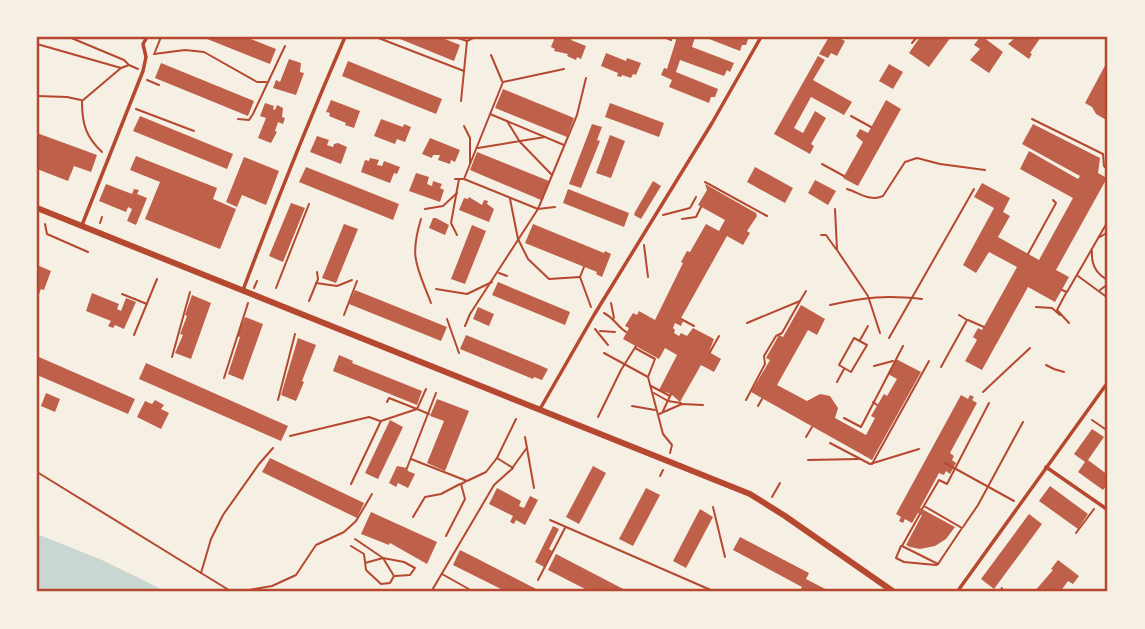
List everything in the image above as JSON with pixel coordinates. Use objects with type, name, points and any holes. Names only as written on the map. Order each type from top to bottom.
[{"type":"main road","points":[[37,208],[750,494],[894,592]]},
{"type":"street","points":[[82,225],[143,71],[146,57],[143,44],[147,37]]},
{"type":"street","points":[[243,290],[294,156],[345,37]]},
{"type":"street","points":[[540,409],[597,308],[712,123],[761,37]]},
{"type":"street","points":[[957,592],[1108,382]]},
{"type":"street","points":[[1046,467],[1108,510]]},
{"type":"path","points":[[69,37],[143,71]]},
{"type":"path","points":[[154,54],[161,37]]},
{"type":"path","points":[[376,37],[464,71]]},
{"type":"path","points":[[455,37],[467,41],[475,37]]},
{"type":"path","points":[[664,37],[671,40]]},
{"type":"path","points":[[912,43],[917,37]]},
{"type":"path","points":[[461,100],[467,41]]},
{"type":"path","points":[[37,44],[121,68]]},
{"type":"path","points":[[238,119],[249,120],[285,46]]},
{"type":"path","points":[[146,57],[196,50],[257,82],[266,82]]},
{"type":"path","points":[[464,180],[503,82],[491,55]]},
{"type":"path","points":[[82,101],[121,68],[129,65]]},
{"type":"path","points":[[503,82],[564,69]]},
{"type":"path","points":[[140,78],[159,85]]},
{"type":"path","points":[[465,326],[470,314],[534,218],[579,108],[586,78]]},
{"type":"path","points":[[37,96],[67,97],[82,101]]},
{"type":"path","points":[[82,101],[83,127],[86,134],[109,158]]},
{"type":"path","points":[[129,106],[194,131]]},
{"type":"path","points":[[490,114],[565,145]]},
{"type":"path","points":[[851,116],[872,127]]},
{"type":"path","points":[[1032,119],[1103,154],[1104,166],[1108,170]]},
{"type":"path","points":[[507,121],[520,142],[552,176]]},
{"type":"path","points":[[464,126],[470,138],[470,164]]},
{"type":"path","points":[[476,148],[546,137]]},
{"type":"path","points":[[847,189],[869,198],[883,196],[905,162],[917,158],[985,170]]},
{"type":"path","points":[[822,164],[844,176]]},
{"type":"path","points":[[457,235],[451,223],[458,192],[457,179],[538,209],[555,207]]},
{"type":"path","points":[[705,182],[767,216]]},
{"type":"path","points":[[889,338],[974,189]]},
{"type":"path","points":[[425,209],[443,206],[458,192]]},
{"type":"path","points":[[690,208],[696,197]]},
{"type":"path","points":[[510,198],[518,239],[528,259],[550,279],[580,277]]},
{"type":"path","points":[[1028,254],[1056,203],[1054,200]]},
{"type":"path","points":[[276,288],[309,204]]},
{"type":"path","points":[[652,218],[690,208],[701,208],[696,217],[682,219]]},
{"type":"path","points":[[835,209],[837,250]]},
{"type":"path","points":[[100,223],[102,217]]},
{"type":"path","points":[[421,219],[414,243],[415,262],[431,303]]},
{"type":"path","points":[[1069,323],[1057,310],[1108,221]]},
{"type":"path","points":[[45,224],[47,234],[88,252]]},
{"type":"path","points":[[1108,232],[1095,244],[1092,256],[1099,274],[1108,280]]},
{"type":"path","points":[[642,233],[648,277]]},
{"type":"path","points":[[821,235],[826,235],[868,296],[880,333]]},
{"type":"path","points":[[584,267],[580,277],[593,315]]},
{"type":"path","points":[[309,301],[317,272]]},
{"type":"path","points":[[498,273],[507,276]]},
{"type":"path","points":[[1077,275],[1108,298]]},
{"type":"path","points":[[134,335],[157,279]]},
{"type":"path","points":[[316,283],[337,286],[352,280]]},
{"type":"path","points":[[255,285],[257,281]]},
{"type":"path","points":[[344,315],[357,281]]},
{"type":"path","points":[[436,289],[467,294],[493,281]]},
{"type":"path","points":[[1099,290],[1108,284]]},
{"type":"path","points":[[608,290],[614,319],[618,327],[626,332]]},
{"type":"path","points":[[1062,290],[1067,292]]},
{"type":"path","points":[[746,400],[765,364],[764,356],[770,345],[776,336],[782,333],[806,291]]},
{"type":"path","points":[[172,357],[190,292]]},
{"type":"path","points":[[122,294],[146,304]]},
{"type":"path","points":[[831,305],[868,296],[922,299]]},
{"type":"path","points":[[224,378],[249,301]]},
{"type":"path","points":[[747,323],[800,301]]},
{"type":"path","points":[[1036,307],[1052,308],[1061,315]]},
{"type":"path","points":[[597,308],[614,319]]},
{"type":"path","points":[[959,315],[984,327]]},
{"type":"path","points":[[681,318],[694,326]]},
{"type":"path","points":[[447,319],[459,353]]},
{"type":"path","points":[[941,368],[967,320]]},
{"type":"path","points":[[588,325],[598,331],[608,345]]},
{"type":"path","points":[[860,341],[868,326]]},
{"type":"path","points":[[598,331],[615,332]]},
{"type":"path","points":[[278,400],[295,334]]},
{"type":"path","points":[[710,352],[719,336]]},
{"type":"path","points":[[854,338],[867,345],[851,372],[844,368],[839,365],[854,338]]},
{"type":"path","points":[[844,418],[861,427],[903,346]]},
{"type":"path","points":[[598,417],[636,347],[655,359],[648,377],[664,438],[672,445],[670,453]]},
{"type":"path","points":[[984,392],[1030,348]]},
{"type":"path","points":[[604,353],[648,377]]},
{"type":"path","points":[[874,366],[894,361]]},
{"type":"path","points":[[872,464],[929,361]]},
{"type":"path","points":[[1046,365],[1064,372]]},
{"type":"path","points":[[837,382],[844,368]]},
{"type":"path","points":[[650,385],[670,396],[662,412]]},
{"type":"path","points":[[290,436],[369,417],[381,421],[417,409],[426,389]]},
{"type":"path","points":[[407,468],[436,393]]},
{"type":"path","points":[[652,393],[668,401],[703,405]]},
{"type":"path","points":[[387,402],[389,398],[429,414]]},
{"type":"path","points":[[758,406],[762,399]]},
{"type":"path","points":[[922,509],[939,480],[947,484],[989,403]]},
{"type":"path","points":[[658,415],[682,404]]},
{"type":"path","points":[[632,406],[657,410]]},
{"type":"path","points":[[413,517],[425,497],[441,494],[486,472],[516,419]]},
{"type":"path","points":[[1092,420],[1108,431]]},
{"type":"path","points":[[351,484],[381,421]]},
{"type":"path","points":[[920,514],[896,558],[904,562],[936,565],[988,487],[1023,422]]},
{"type":"path","points":[[806,438],[812,427]]},
{"type":"path","points":[[525,437],[534,488]]},
{"type":"path","points":[[830,443],[872,464],[919,449]]},
{"type":"path","points":[[431,592],[494,485],[513,468],[527,447]]},
{"type":"path","points":[[201,574],[211,539],[223,515],[273,448]]},
{"type":"path","points":[[496,458],[513,468]]},
{"type":"path","points":[[808,460],[860,458]]},
{"type":"path","points":[[411,459],[467,481]]},
{"type":"path","points":[[945,463],[1020,505]]},
{"type":"path","points":[[660,476],[663,470]]},
{"type":"path","points":[[37,472],[232,592]]},
{"type":"path","points":[[768,504],[780,483]]},
{"type":"path","points":[[446,536],[465,499],[461,484]]},
{"type":"path","points":[[237,592],[272,586],[296,575],[316,545],[344,532],[356,521],[372,494]]},
{"type":"path","points":[[1076,533],[1098,503]]},
{"type":"path","points":[[925,506],[962,528]]},
{"type":"path","points":[[713,507],[724,557]]},
{"type":"path","points":[[550,520],[713,591]]},
{"type":"path","points":[[538,580],[565,527]]},
{"type":"path","points":[[355,539],[383,558],[394,576]]},
{"type":"path","points":[[902,545],[937,564]]},
{"type":"path","points":[[351,546],[364,554],[366,570],[381,584],[390,583],[394,576]]},
{"type":"path","points":[[365,562],[383,558],[404,562],[415,568],[410,575],[394,576]]},
{"type":"path","points":[[440,573],[474,592]]},
{"type":"path","points":[[999,592],[1002,588]]},
{"type":"shaded area","points":[[37,534],[102,560],[167,592],[37,592]]},
{"type":"building","points":[[202,37],[246,37],[276,49],[270,64]]},
{"type":"building","points":[[395,37],[440,37],[460,45],[454,61]]},
{"type":"building","points":[[555,37],[572,38],[571,40],[586,46],[581,59],[577,57],[576,60],[567,56],[568,54],[554,51],[551,47]]},
{"type":"building","points":[[677,37],[695,37],[692,47],[734,63],[730,72],[727,70],[724,76],[680,60],[676,72],[718,89],[709,103],[669,87],[672,80],[661,75],[664,68],[667,69]]},
{"type":"building","points":[[704,37],[749,37],[740,51]]},
{"type":"building","points":[[829,37],[845,41],[837,56],[831,53],[828,58],[819,54]]},
{"type":"building","points":[[920,37],[951,37],[929,67],[909,53]]},
{"type":"building","points":[[980,37],[1003,52],[989,73],[970,60],[980,49],[974,45]]},
{"type":"building","points":[[1016,37],[1041,37],[1029,59],[1008,44]]},
{"type":"building","points":[[606,53],[626,61],[627,58],[641,63],[636,75],[633,74],[631,78],[617,76],[618,73],[601,66]]},
{"type":"building","points":[[818,56],[825,60],[813,80],[852,102],[844,115],[811,97],[794,128],[803,133],[815,111],[826,118],[811,144],[814,146],[810,154],[774,134]]},
{"type":"building","points":[[289,59],[301,63],[300,72],[304,73],[296,95],[273,88],[276,80],[280,82]]},
{"type":"building","points":[[1108,60],[1108,121],[1085,103]]},
{"type":"building","points":[[348,61],[442,99],[436,114],[342,76]]},
{"type":"building","points":[[161,63],[254,101],[248,116],[155,78]]},
{"type":"building","points":[[889,64],[903,72],[893,89],[879,81]]},
{"type":"building","points":[[503,89],[574,118],[567,137],[495,108]]},
{"type":"building","points":[[331,100],[360,111],[354,128],[329,116],[330,113],[326,112]]},
{"type":"building","points":[[886,100],[901,109],[858,186],[843,178],[863,142],[856,136],[860,129],[868,133]]},
{"type":"building","points":[[265,103],[274,106],[275,110],[277,105],[283,108],[282,117],[285,118],[283,124],[278,122],[277,132],[271,143],[258,138],[266,118],[260,116]]},
{"type":"building","points":[[610,103],[664,123],[659,137],[605,117]]},
{"type":"building","points":[[140,116],[233,154],[227,169],[133,131]]},
{"type":"building","points":[[381,119],[411,127],[405,142],[397,139],[395,144],[374,136]]},
{"type":"building","points":[[592,124],[602,127],[597,140],[600,141],[581,188],[569,184]]},
{"type":"building","points":[[1033,124],[1100,158],[1098,173],[1107,178],[1056,270],[1069,277],[1055,302],[1028,287],[982,370],[965,361],[977,340],[973,337],[978,328],[982,330],[1017,267],[989,252],[976,273],[963,265],[994,208],[974,197],[982,183],[1010,198],[1003,212],[1010,216],[998,237],[1039,260],[1073,198],[1020,169],[1029,151],[1078,179],[1080,176],[1022,144]]},
{"type":"building","points":[[37,133],[97,155],[91,172],[74,166],[68,181],[37,169]]},
{"type":"building","points":[[610,135],[625,141],[611,178],[596,173]]},
{"type":"building","points":[[317,136],[329,140],[327,145],[333,147],[338,143],[347,147],[341,164],[310,152]]},
{"type":"building","points":[[430,138],[460,150],[455,162],[451,160],[450,164],[438,160],[440,155],[433,155],[432,158],[422,154]]},
{"type":"building","points":[[477,152],[549,181],[541,200],[470,170]]},
{"type":"building","points":[[136,156],[217,188],[213,199],[236,209],[220,249],[145,219],[160,182],[130,170]]},
{"type":"building","points":[[244,157],[279,171],[266,205],[242,195],[237,207],[226,202]]},
{"type":"building","points":[[370,158],[379,160],[377,165],[382,166],[384,161],[400,167],[390,183],[361,172],[365,160],[369,161]]},
{"type":"building","points":[[306,167],[399,204],[393,220],[299,182]]},
{"type":"building","points":[[755,167],[793,188],[785,203],[747,182]]},
{"type":"building","points":[[416,173],[429,177],[427,184],[432,186],[433,181],[442,184],[440,188],[444,190],[440,202],[409,191]]},
{"type":"building","points":[[815,180],[836,191],[828,205],[808,193]]},
{"type":"building","points":[[653,181],[661,186],[641,219],[634,215]]},
{"type":"building","points":[[106,184],[132,194],[134,189],[139,190],[137,194],[147,198],[136,225],[127,221],[132,209],[128,207],[126,212],[99,201]]},
{"type":"building","points":[[705,184],[757,216],[747,231],[750,233],[743,245],[727,236],[680,320],[683,321],[681,326],[675,323],[674,333],[679,336],[681,333],[687,336],[693,328],[714,339],[709,352],[721,359],[714,372],[701,365],[680,402],[671,394],[659,390],[677,355],[665,348],[659,359],[623,339],[629,328],[625,326],[633,313],[637,315],[639,311],[655,320],[687,251],[690,252],[706,224],[719,231],[725,220],[698,205],[707,190]]},
{"type":"building","points":[[568,189],[629,213],[624,227],[563,203]]},
{"type":"building","points":[[469,197],[482,205],[484,200],[488,201],[487,204],[494,209],[489,222],[459,210],[464,198]]},
{"type":"building","points":[[291,203],[305,208],[283,262],[269,256]]},
{"type":"building","points":[[433,218],[449,225],[445,235],[429,228]]},
{"type":"building","points":[[344,224],[358,229],[336,283],[322,278]]},
{"type":"building","points":[[533,224],[611,254],[602,277],[596,274],[597,272],[525,243]]},
{"type":"building","points":[[472,225],[486,231],[465,284],[451,279]]},
{"type":"building","points":[[37,265],[51,271],[44,290],[41,289],[37,299]]},
{"type":"building","points":[[498,282],[570,312],[565,325],[492,295]]},
{"type":"building","points":[[355,290],[447,327],[441,341],[349,304]]},
{"type":"building","points":[[92,293],[119,304],[117,309],[121,311],[126,298],[136,302],[124,329],[115,325],[113,328],[108,326],[111,321],[86,311]]},
{"type":"building","points":[[192,295],[211,303],[191,359],[175,353],[183,335],[180,334]]},
{"type":"building","points":[[801,305],[825,319],[817,335],[808,330],[777,385],[807,401],[820,394],[830,396],[838,408],[835,418],[866,435],[875,418],[871,416],[897,379],[888,374],[896,359],[921,372],[872,460],[751,392],[770,360],[766,358],[779,335],[783,337]]},
{"type":"building","points":[[478,307],[494,314],[489,326],[473,319]]},
{"type":"building","points":[[245,317],[263,324],[243,380],[228,374],[240,337],[237,336]]},
{"type":"building","points":[[466,335],[548,369],[542,380],[533,379],[460,349]]},
{"type":"building","points":[[298,338],[316,345],[296,401],[281,395]]},
{"type":"building","points":[[339,355],[353,361],[352,363],[422,391],[417,405],[333,371]]},
{"type":"building","points":[[39,357],[135,399],[128,414],[37,375]]},
{"type":"building","points":[[146,363],[288,426],[281,441],[139,379]]},
{"type":"building","points":[[46,393],[60,399],[55,412],[41,406]]},
{"type":"building","points":[[961,395],[968,399],[970,395],[974,397],[972,400],[977,403],[950,453],[956,463],[950,474],[946,471],[944,475],[939,473],[920,508],[955,527],[946,539],[935,546],[920,549],[910,547],[906,545],[922,515],[918,513],[912,523],[905,519],[903,523],[899,521],[901,517],[896,514]]},
{"type":"building","points":[[437,399],[469,411],[445,471],[427,463],[444,421],[430,416]]},
{"type":"building","points":[[155,400],[164,405],[161,409],[169,413],[161,429],[137,417],[145,401],[152,404]]},
{"type":"building","points":[[390,420],[403,427],[378,479],[365,473]]},
{"type":"building","points":[[1092,429],[1104,437],[1088,460],[1108,475],[1108,483],[1103,490],[1078,472],[1085,462],[1074,454]]},
{"type":"building","points":[[270,458],[364,503],[357,518],[262,472]]},
{"type":"building","points":[[397,466],[407,468],[415,474],[408,488],[398,483],[396,487],[389,483]]},
{"type":"building","points":[[593,466],[606,473],[579,524],[566,517]]},
{"type":"building","points":[[1050,486],[1088,514],[1078,529],[1039,501]]},
{"type":"building","points":[[497,488],[521,501],[519,506],[524,508],[530,496],[538,500],[525,525],[516,520],[514,524],[510,522],[513,516],[489,504]]},
{"type":"building","points":[[646,488],[660,495],[633,546],[619,539]]},
{"type":"building","points":[[700,509],[713,517],[686,568],[673,561]]},
{"type":"building","points":[[371,512],[437,542],[427,564],[390,543],[389,545],[361,534]]},
{"type":"building","points":[[1029,514],[1042,524],[994,589],[981,579]]},
{"type":"building","points":[[553,526],[559,529],[544,567],[535,562]]},
{"type":"building","points":[[740,537],[809,573],[806,579],[831,592],[799,592],[802,587],[733,550]]},
{"type":"building","points":[[460,550],[542,592],[507,592],[453,565]]},
{"type":"building","points":[[556,554],[629,592],[591,592],[548,570]]},
{"type":"building","points":[[1058,560],[1079,576],[1073,584],[1068,581],[1060,592],[1034,592],[1053,570],[1051,569]]}]
